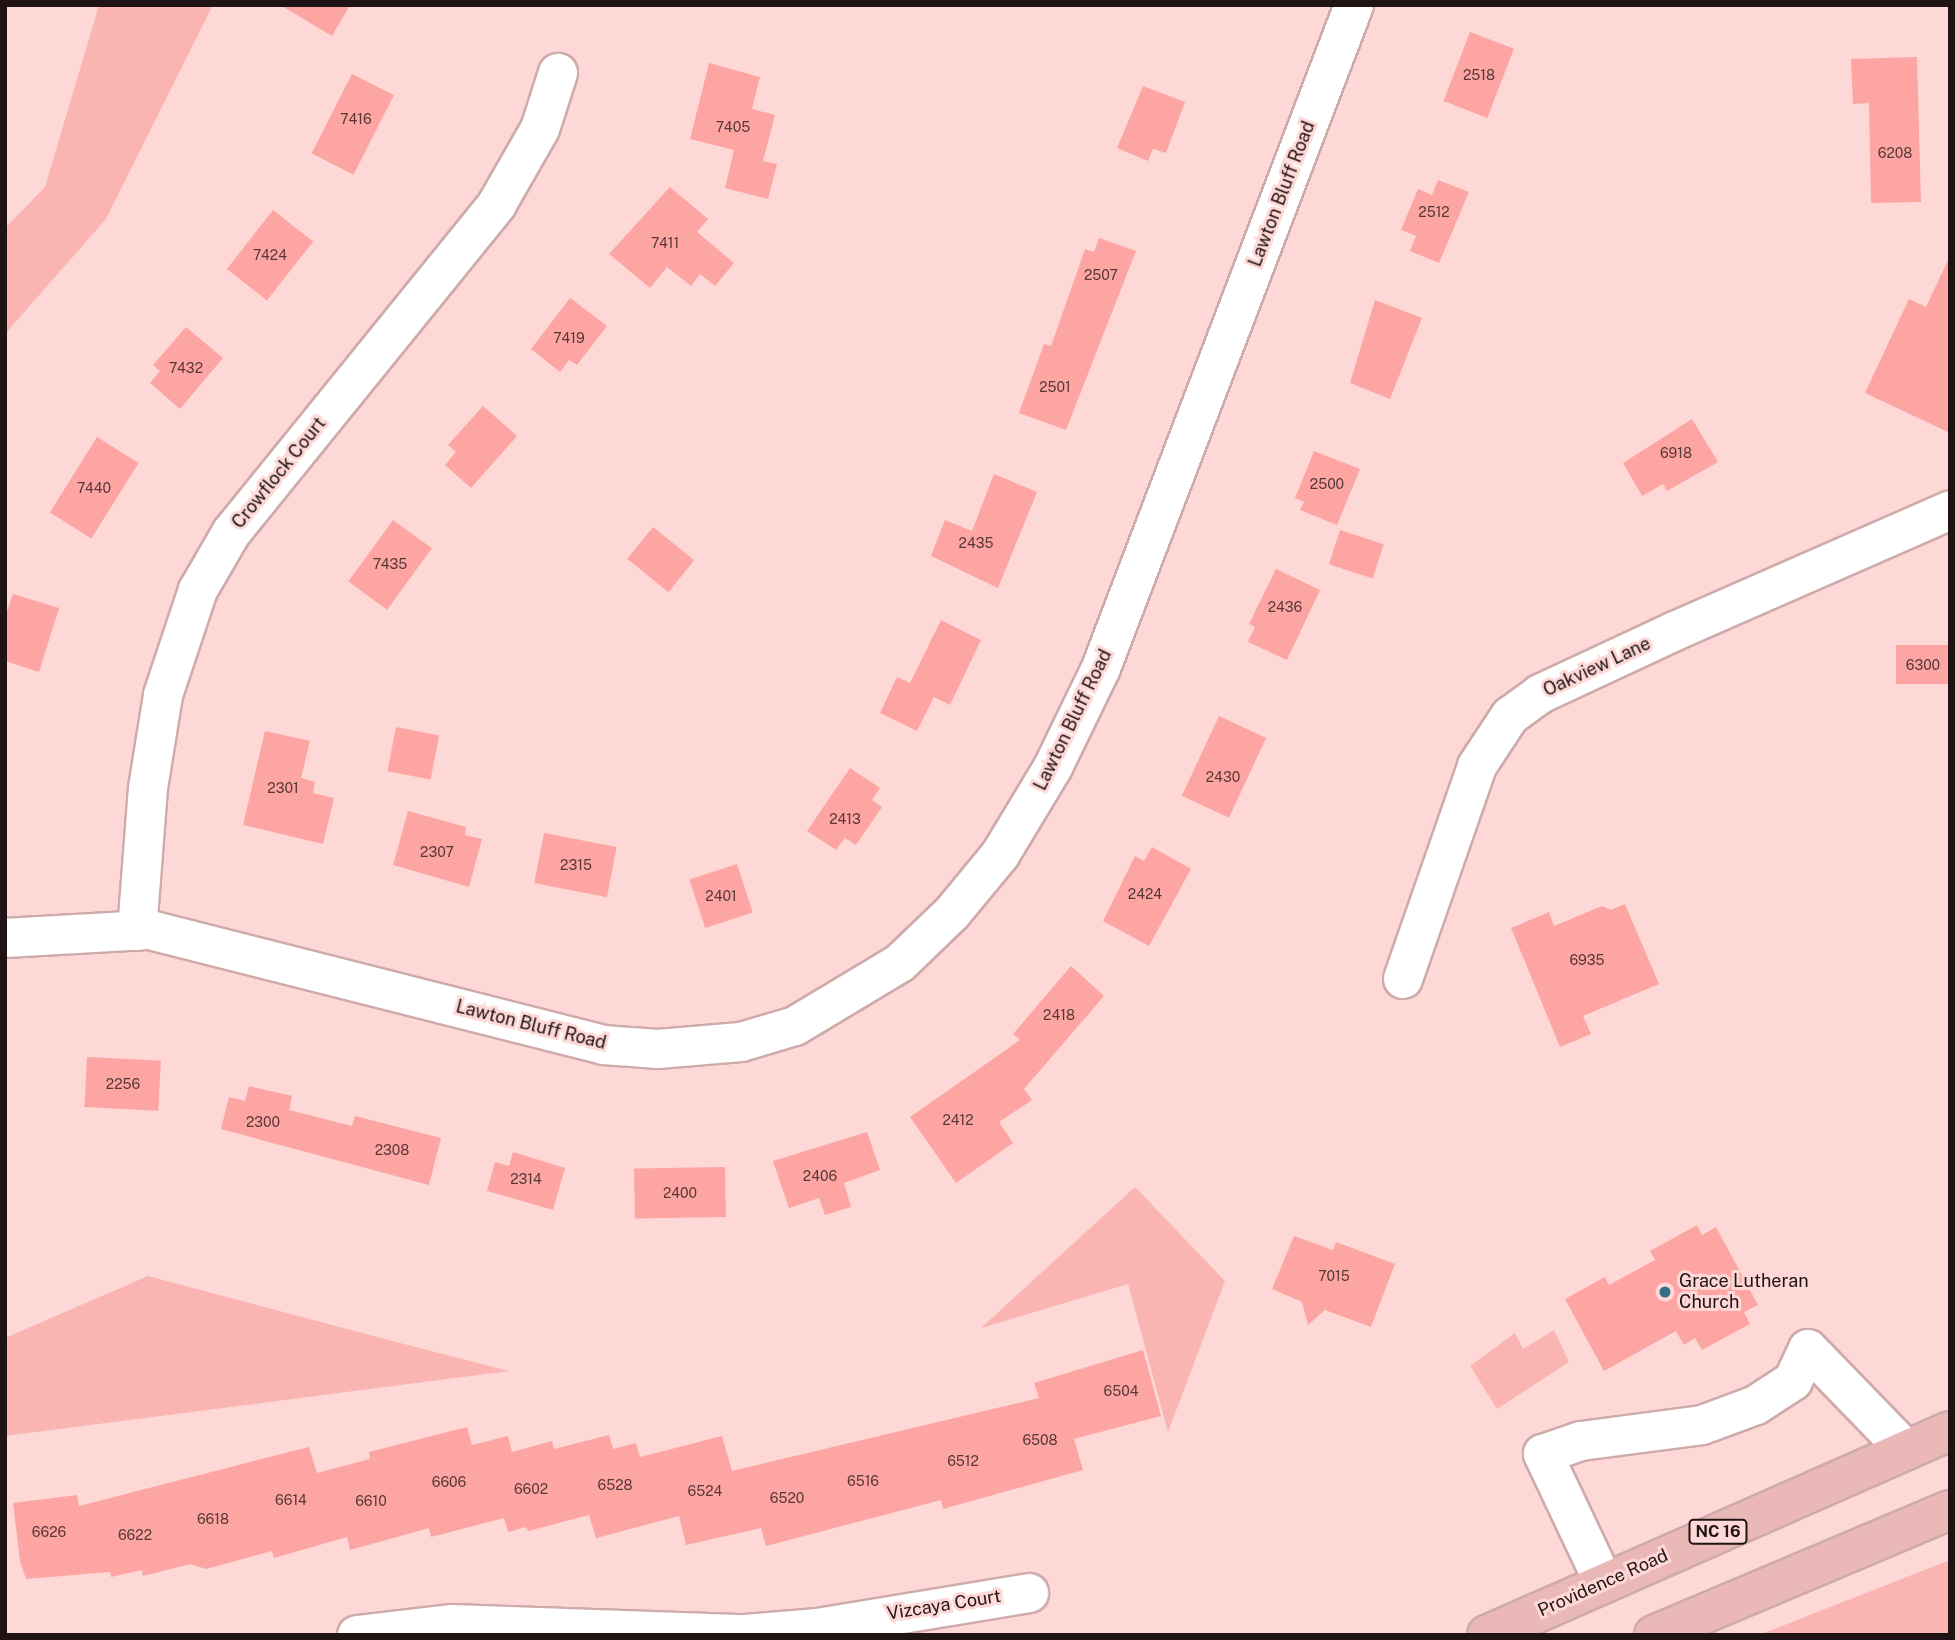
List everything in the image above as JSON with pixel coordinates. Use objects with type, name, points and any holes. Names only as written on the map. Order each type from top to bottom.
[{"type":"main road","name":"Providence Road","points":[[1487,1635],[1950,1431]]},
{"type":"main road","points":[[1654,1635],[1950,1510]]},
{"type":"street","name":"Lawton Bluff Road","points":[[5,938],[137,931],[603,1045],[658,1049],[741,1042],[794,1026],[900,963],[952,913],[1000,855],[1053,767],[1095,681],[1354,5]]},
{"type":"street","name":"Crowflock Court","points":[[137,931],[148,788],[163,695],[198,590],[231,533],[502,197],[540,129],[558,74]]},
{"type":"street","name":"Oakview Lane","points":[[1403,979],[1477,766],[1510,716],[1540,694],[1662,636],[1950,510]]},
{"type":"street","points":[[1604,1583],[1543,1454],[1581,1441],[1702,1425],[1756,1405],[1793,1381],[1808,1349],[1906,1450]]},
{"type":"street","name":"Vizcaya Court","points":[[357,1635],[452,1624],[593,1631],[745,1634],[818,1628],[1029,1593]]},
{"type":"shaded area","points":[[99,5],[213,5],[106,219],[5,334],[5,228],[45,187]]},
{"type":"shaded area","points":[[1135,1187],[1225,1281],[1168,1432],[1128,1284],[981,1328]]},
{"type":"shaded area","points":[[148,1276],[509,1371],[5,1436],[5,1338]]},
{"type":"shaded area","points":[[1554,1330],[1569,1362],[1497,1409],[1470,1366],[1515,1333],[1523,1349]]},
{"type":"shaded area","points":[[1950,1560],[1950,1635],[1759,1635]]},
{"type":"building","points":[[280,5],[350,5],[332,36]]},
{"type":"building","points":[[1470,32],[1514,49],[1487,118],[1443,101]]},
{"type":"building","points":[[1917,57],[1921,202],[1871,203],[1869,103],[1853,104],[1851,59]]},
{"type":"building","points":[[709,63],[760,77],[752,109],[775,115],[763,161],[777,164],[768,199],[725,188],[734,150],[690,139]]},
{"type":"building","points":[[352,74],[394,95],[353,175],[312,153]]},
{"type":"building","points":[[1143,86],[1185,102],[1166,153],[1153,149],[1148,161],[1117,148]]},
{"type":"building","points":[[1438,180],[1469,192],[1439,263],[1410,251],[1416,236],[1401,230],[1418,189],[1432,195]]},
{"type":"building","points":[[670,187],[708,219],[697,232],[734,263],[715,286],[700,274],[691,286],[667,267],[650,288],[609,254]]},
{"type":"building","points":[[273,210],[313,241],[267,300],[227,269]]},
{"type":"building","points":[[1099,238],[1136,251],[1066,430],[1019,413],[1044,344],[1051,346],[1085,249],[1094,252]]},
{"type":"building","points":[[1950,256],[1950,433],[1865,393],[1909,299],[1926,307]]},
{"type":"building","points":[[570,298],[607,326],[577,365],[569,360],[560,372],[531,349]]},
{"type":"building","points":[[1375,300],[1422,318],[1390,399],[1350,383]]},
{"type":"building","points":[[186,327],[223,358],[180,409],[150,383],[160,371],[153,365]]},
{"type":"building","points":[[483,406],[517,436],[471,488],[445,465],[456,452],[448,445]]},
{"type":"building","points":[[1692,419],[1718,462],[1667,491],[1663,484],[1642,496],[1623,463]]},
{"type":"building","points":[[97,437],[139,463],[91,538],[50,512]]},
{"type":"building","points":[[1314,451],[1360,469],[1337,525],[1300,510],[1304,502],[1295,498]]},
{"type":"building","points":[[994,474],[1037,492],[998,588],[931,556],[945,520],[972,531]]},
{"type":"building","points":[[393,520],[432,548],[387,610],[348,581]]},
{"type":"building","points":[[653,527],[694,560],[668,592],[627,559]]},
{"type":"building","points":[[1340,530],[1384,544],[1373,578],[1329,564]]},
{"type":"building","points":[[1276,569],[1320,590],[1287,660],[1248,642],[1255,627],[1249,624]]},
{"type":"building","points":[[13,594],[59,608],[39,672],[5,661],[5,617]]},
{"type":"building","points":[[941,620],[981,640],[950,705],[934,697],[917,731],[880,713],[897,677],[910,683]]},
{"type":"building","points":[[1896,645],[1950,645],[1950,684],[1896,684]]},
{"type":"building","points":[[1219,716],[1266,738],[1229,818],[1182,796]]},
{"type":"building","points":[[396,727],[439,735],[431,780],[387,771]]},
{"type":"building","points":[[265,731],[310,741],[301,778],[315,782],[313,793],[334,798],[323,844],[243,825]]},
{"type":"building","points":[[850,768],[880,788],[872,800],[882,807],[856,845],[845,838],[836,850],[807,831]]},
{"type":"building","points":[[408,811],[466,827],[465,835],[482,839],[469,887],[393,865]]},
{"type":"building","points":[[544,833],[617,847],[607,897],[534,883]]},
{"type":"building","points":[[1152,847],[1191,869],[1149,946],[1103,921],[1135,856],[1144,861]]},
{"type":"building","points":[[737,864],[753,913],[705,928],[689,879]]},
{"type":"building","points":[[1625,904],[1659,984],[1583,1016],[1591,1034],[1560,1047],[1511,928],[1549,912],[1554,926],[1602,906],[1611,910]]},
{"type":"building","points":[[1071,966],[1104,996],[1024,1089],[1032,1100],[999,1122],[1013,1143],[956,1183],[910,1117],[1020,1040],[1013,1034]]},
{"type":"building","points":[[87,1057],[161,1061],[158,1111],[84,1107]]},
{"type":"building","points":[[249,1086],[292,1096],[289,1110],[352,1126],[355,1116],[441,1138],[429,1185],[221,1129],[229,1097],[245,1101]]},
{"type":"building","points":[[867,1132],[880,1170],[844,1183],[851,1207],[825,1215],[819,1198],[789,1208],[773,1161]]},
{"type":"building","points":[[513,1152],[565,1168],[553,1210],[487,1191],[495,1162],[509,1166]]},
{"type":"building","points":[[725,1167],[726,1217],[635,1219],[634,1169]]},
{"type":"building","name":"Grace Lutheran Church","points":[[1697,1225],[1702,1235],[1716,1227],[1758,1305],[1744,1312],[1750,1324],[1702,1350],[1695,1338],[1684,1345],[1676,1331],[1604,1371],[1565,1299],[1605,1277],[1609,1285],[1655,1260],[1650,1251]]},
{"type":"building","points":[[1294,1236],[1333,1250],[1336,1242],[1395,1264],[1371,1327],[1325,1310],[1308,1325],[1302,1302],[1272,1289]]},
{"type":"building","points":[[1143,1350],[1161,1416],[1074,1439],[1083,1470],[943,1509],[941,1500],[766,1546],[761,1528],[686,1545],[679,1516],[596,1538],[589,1515],[528,1531],[526,1527],[508,1532],[504,1518],[431,1537],[429,1528],[350,1550],[347,1537],[274,1558],[272,1551],[206,1569],[190,1564],[143,1576],[142,1570],[111,1577],[110,1572],[26,1579],[20,1561],[13,1503],[77,1495],[79,1506],[309,1447],[317,1473],[370,1459],[369,1452],[467,1427],[472,1445],[508,1436],[512,1452],[552,1441],[554,1449],[609,1435],[613,1449],[636,1443],[640,1457],[722,1436],[732,1471],[1039,1398],[1034,1383]]},
{"type":"place","name":"Grace Lutheran Church","points":[[1665,1292]]}]
